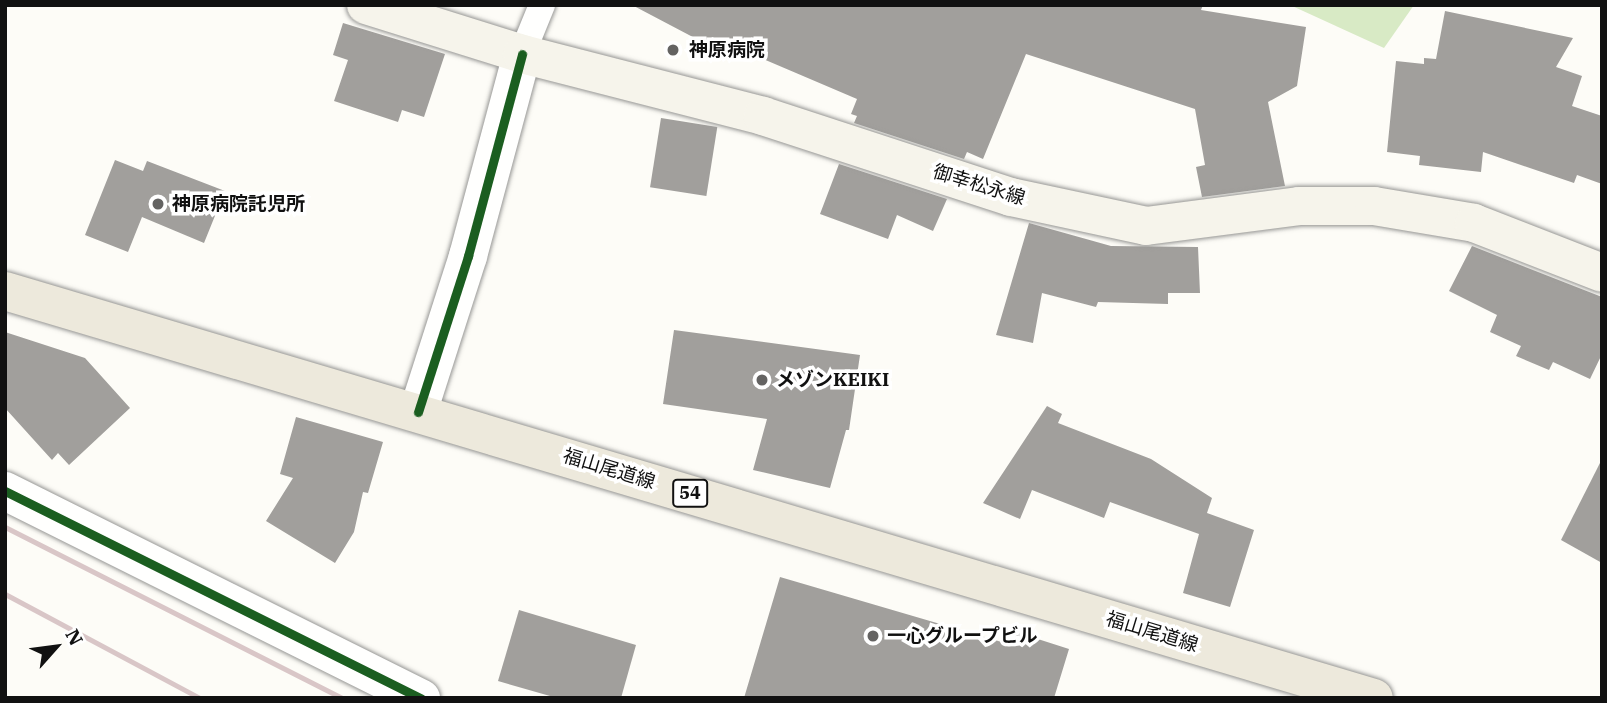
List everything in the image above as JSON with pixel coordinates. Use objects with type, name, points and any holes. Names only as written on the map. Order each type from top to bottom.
[{"type":"main road","name":"御幸松永線","points":[[366,5],[522,54],[763,116],[1011,197],[1146,226],[1299,206],[1374,206],[1474,223],[1602,273]]},
{"type":"main road","name":"福山尾道線","points":[[5,291],[1374,698]]},
{"type":"street","points":[[418,412],[468,256],[522,54]]},
{"type":"street","points":[[5,491],[421,698]]},
{"type":"lane","points":[[522,54],[542,5]]},
{"type":"green space","points":[[1290,5],[1414,5],[1384,48]]},
{"type":"building","points":[[632,5],[1203,5],[1201,10],[1306,27],[1297,86],[1268,102],[1285,186],[1202,197],[1196,167],[1205,165],[1195,109],[1026,54],[983,159],[967,152],[964,159],[854,123],[857,116],[851,114],[857,99],[712,37],[708,45]]},
{"type":"building","points":[[1445,11],[1573,38],[1556,67],[1582,76],[1572,106],[1602,116],[1602,184],[1577,175],[1574,183],[1483,152],[1481,172],[1419,165],[1420,156],[1387,152],[1396,61],[1424,64],[1424,58],[1436,59]]},
{"type":"building","points":[[343,23],[445,54],[424,117],[402,110],[398,122],[334,101],[348,60],[333,55]]},
{"type":"building","points":[[661,118],[717,127],[706,196],[650,187]]},
{"type":"building","name":"神原病院託児所","points":[[115,160],[143,171],[147,161],[225,191],[204,243],[142,217],[128,252],[85,235]]},
{"type":"building","points":[[839,164],[947,199],[933,231],[897,215],[888,239],[820,214]]},
{"type":"building","points":[[1029,223],[1111,246],[1198,247],[1200,293],[1168,293],[1168,304],[1098,302],[1096,307],[1042,293],[1033,343],[996,335]]},
{"type":"building","points":[[1472,246],[1602,297],[1602,354],[1590,379],[1553,362],[1549,370],[1516,356],[1521,346],[1490,332],[1497,315],[1449,291]]},
{"type":"building","name":"メゾンKEIKI","points":[[674,330],[860,355],[849,430],[846,430],[830,488],[753,470],[767,419],[663,404]]},
{"type":"building","points":[[5,332],[85,358],[130,408],[69,465],[58,453],[52,460],[5,408]]},
{"type":"building","points":[[1047,406],[1062,414],[1058,423],[1151,459],[1212,498],[1207,513],[1254,530],[1230,607],[1183,593],[1199,534],[1110,502],[1104,518],[1032,490],[1020,519],[983,503]]},
{"type":"building","points":[[296,417],[383,442],[368,493],[363,492],[354,532],[335,563],[266,521],[293,478],[280,474]]},
{"type":"building","points":[[1602,459],[1602,563],[1561,540]]},
{"type":"building","name":"一心グループビル","points":[[780,577],[1005,643],[1010,630],[1069,649],[1054,698],[744,698]]},
{"type":"building","points":[[519,610],[636,645],[621,698],[557,698],[498,681]]},
{"type":"railway","points":[[5,527],[342,698]]},
{"type":"railway","points":[[5,594],[200,698]]},
{"type":"cycle path","points":[[418,412],[468,256],[522,54]]},
{"type":"cycle path","points":[[5,491],[421,698]]},
{"type":"place","name":"神原病院","points":[[673,50]]},
{"type":"place","name":"神原病院託児所","points":[[158,204]]},
{"type":"place","name":"メゾンKEIKI","points":[[762,380]]},
{"type":"place","name":"一心グループビル","points":[[873,636]]}]
